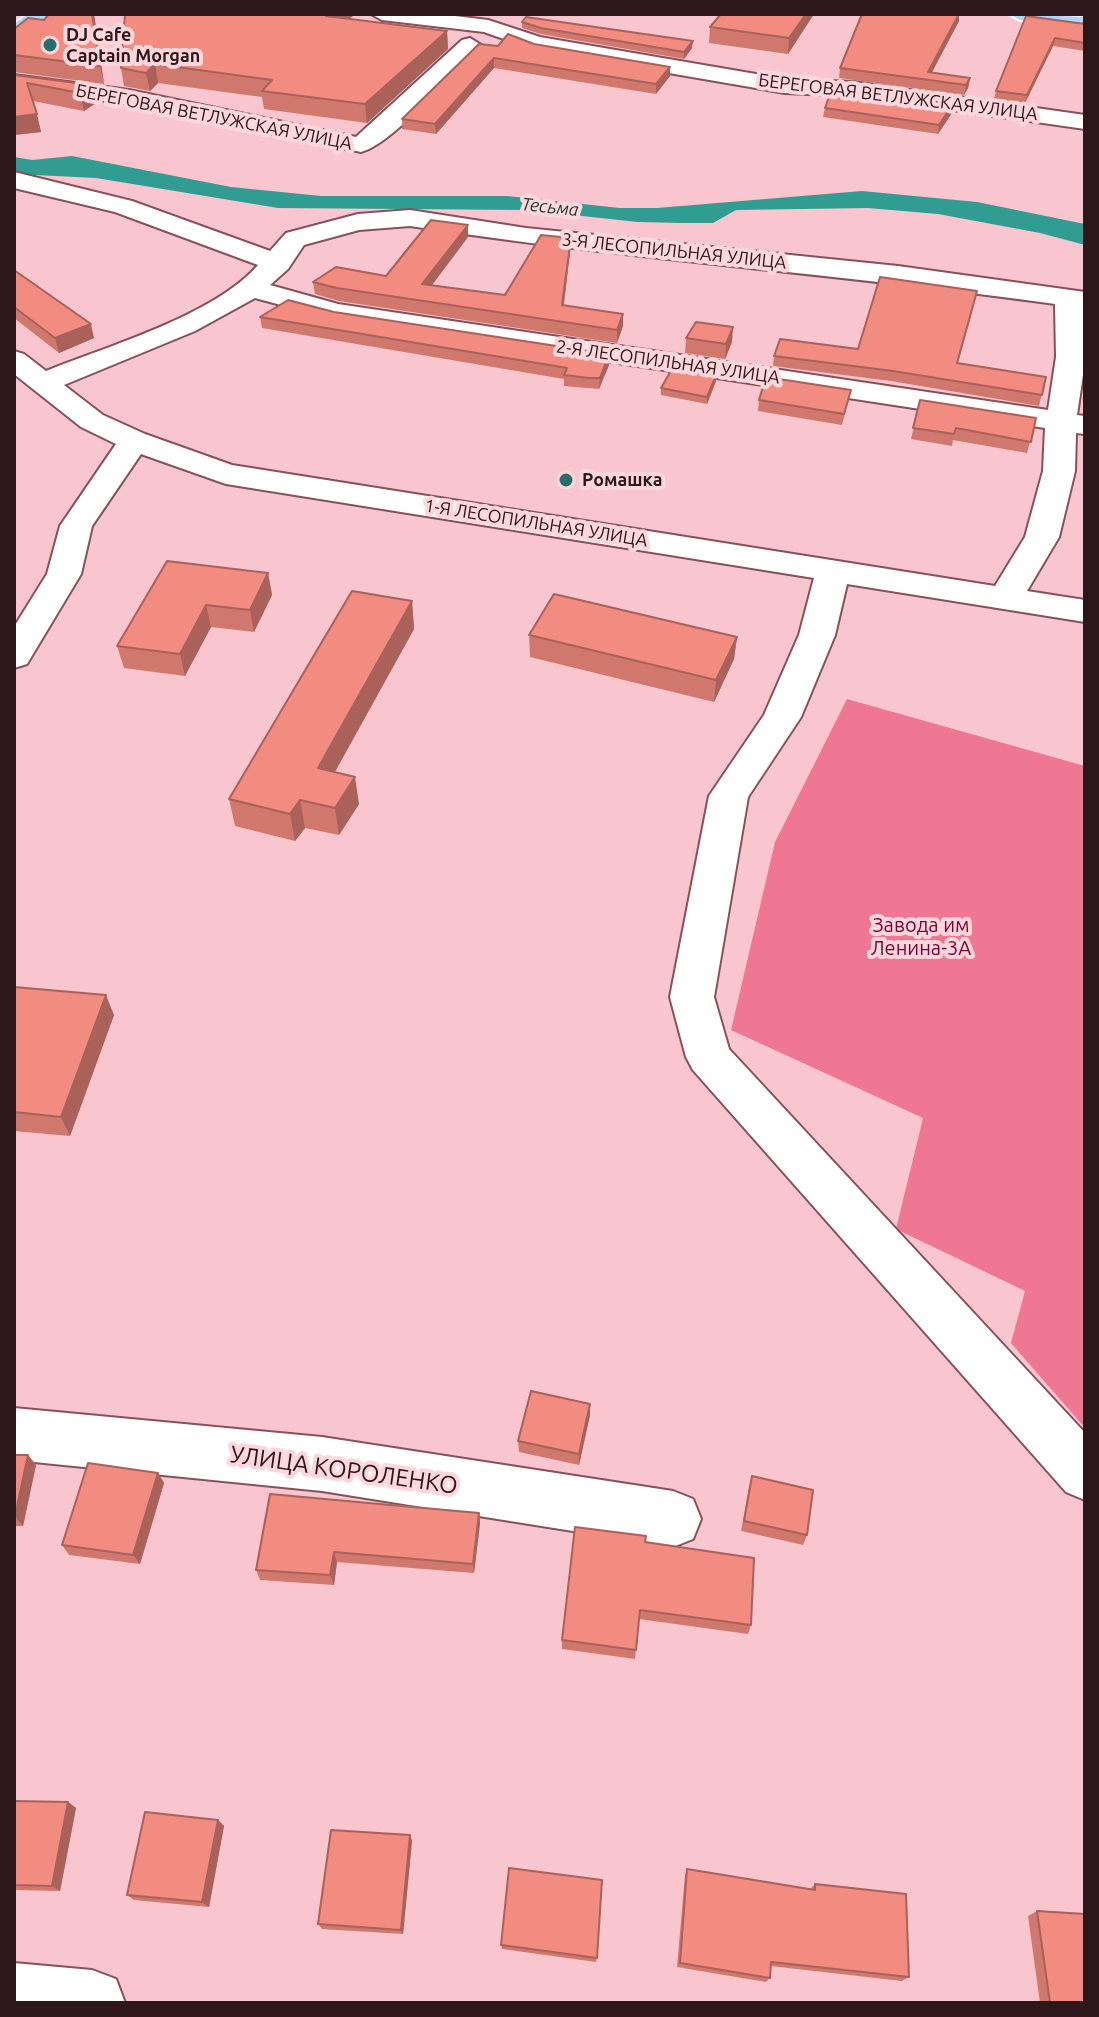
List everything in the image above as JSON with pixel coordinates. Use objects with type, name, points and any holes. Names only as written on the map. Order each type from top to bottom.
[{"type":"main road","points":[[14,34],[42,14]]},
{"type":"main road","points":[[1020,14],[1085,23]]},
{"type":"street","name":"БЕРЕГОВАЯ ВЕТЛУЖСКАЯ УЛИЦА","points":[[382,14],[495,20],[535,43],[785,86],[869,91],[1085,122]]},
{"type":"street","name":"БЕРЕГОВАЯ ВЕТЛУЖСКАЯ УЛИЦА","points":[[14,82],[129,97],[361,145],[392,123],[443,67],[470,45]]},
{"type":"street","points":[[14,180],[123,206],[278,263]]},
{"type":"street","name":"3-Я ЛЕСОПИЛЬНАЯ УЛИЦА","points":[[42,383],[185,325],[252,289],[278,263],[295,239],[358,222],[410,218],[526,236],[898,274],[1077,299]]},
{"type":"street","name":"2-Я ЛЕСОПИЛЬНАЯ УЛИЦА","points":[[252,289],[336,312],[1073,423]]},
{"type":"street","points":[[1006,597],[1042,537],[1073,423],[1071,357],[1077,299]]},
{"type":"street","name":"1-Я ЛЕСОПИЛЬНАЯ УЛИЦА","points":[[14,360],[92,421],[134,441],[226,474],[1085,611]]},
{"type":"street","points":[[14,656],[64,574],[76,526],[134,441]]},
{"type":"street","points":[[833,570],[817,635],[782,717],[729,796],[692,997],[709,1057],[1085,1473]]},
{"type":"street","name":"УЛИЦА КОРОЛЕНКО","points":[[14,1434],[322,1464],[673,1519]]},
{"type":"street","points":[[14,1996],[92,2003]]},
{"type":"green space","name":"Завода им Ленина-3А","points":[[847,699],[1085,766],[1085,1428],[1011,1343],[1025,1291],[896,1229],[923,1118],[731,1030],[775,842]]},
{"type":"water","name":"Тесьма","points":[[72,156],[231,187],[321,196],[507,196],[620,208],[657,208],[862,191],[977,202],[1085,224],[1085,245],[1040,233],[938,214],[868,208],[736,210],[713,223],[682,223],[638,222],[526,210],[278,208],[96,178],[14,174],[14,157],[32,160]]},
{"type":"building","points":[[49,14],[92,14],[100,66],[14,55],[14,29],[28,18],[44,20]]},
{"type":"building","points":[[125,14],[329,14],[326,16],[447,31],[365,104],[262,91],[272,80],[155,64],[146,73],[121,68]]},
{"type":"building","points":[[721,14],[806,14],[789,38],[710,27]]},
{"type":"building","points":[[862,14],[959,14],[928,72],[970,78],[966,85],[840,68]]},
{"type":"building","points":[[1026,16],[1085,24],[1085,43],[1055,38],[1027,95],[996,91]]},
{"type":"building","points":[[526,17],[693,41],[684,52],[541,28],[522,22]]},
{"type":"building","points":[[508,34],[534,44],[670,67],[656,84],[494,58],[435,124],[402,119],[479,44],[498,46]]},
{"type":"building","points":[[14,75],[92,85],[80,93],[27,83],[37,114],[14,117]]},
{"type":"building","points":[[832,89],[953,104],[939,125],[825,108]]},
{"type":"building","points":[[431,220],[468,225],[422,284],[505,295],[541,235],[571,238],[562,305],[623,314],[617,330],[313,282],[336,267],[386,276]]},
{"type":"building","points":[[14,270],[91,324],[55,338],[14,307]]},
{"type":"building","points":[[880,277],[977,291],[957,363],[1046,377],[1042,395],[774,356],[780,339],[858,349]]},
{"type":"building","points":[[288,300],[334,312],[609,354],[600,378],[589,378],[564,375],[567,368],[260,317]]},
{"type":"building","points":[[696,322],[733,327],[726,344],[686,338]]},
{"type":"building","points":[[673,367],[717,373],[707,397],[661,388]]},
{"type":"building","points":[[766,377],[851,390],[844,414],[759,400]]},
{"type":"building","points":[[920,400],[1036,418],[1031,442],[956,428],[954,434],[913,428]]},
{"type":"building","points":[[167,561],[268,573],[250,610],[206,605],[180,654],[117,646]]},
{"type":"building","points":[[352,591],[412,601],[318,768],[355,777],[335,808],[300,800],[290,814],[229,799]]},
{"type":"building","points":[[554,594],[737,637],[716,680],[529,635]]},
{"type":"building","points":[[14,987],[106,995],[61,1117],[14,1112]]},
{"type":"building","points":[[531,1391],[590,1404],[579,1454],[518,1441]]},
{"type":"building","points":[[14,1455],[28,1455],[15,1516],[14,1516]]},
{"type":"building","points":[[88,1463],[158,1473],[133,1555],[62,1545]]},
{"type":"building","points":[[752,1476],[813,1490],[807,1535],[744,1521]]},
{"type":"building","points":[[270,1494],[479,1513],[473,1564],[334,1552],[330,1575],[256,1570]]},
{"type":"building","points":[[575,1527],[646,1536],[645,1542],[754,1558],[751,1625],[640,1610],[636,1650],[562,1640]]},
{"type":"building","points":[[14,1801],[68,1802],[52,1886],[14,1885]]},
{"type":"building","points":[[145,1812],[218,1820],[202,1902],[127,1895]]},
{"type":"building","points":[[331,1830],[410,1835],[401,1930],[318,1924]]},
{"type":"building","points":[[509,1868],[602,1880],[597,1958],[501,1945]]},
{"type":"building","points":[[687,1869],[815,1890],[815,1884],[906,1894],[909,1977],[771,1962],[770,1978],[680,1963]]},
{"type":"building","points":[[1037,1911],[1085,1914],[1085,2003],[1050,2003]]},
{"type":"place","name":"DJ Cafe Captain Morgan","points":[[50,45]]},
{"type":"place","name":"Ромашка","points":[[566,480]]}]
